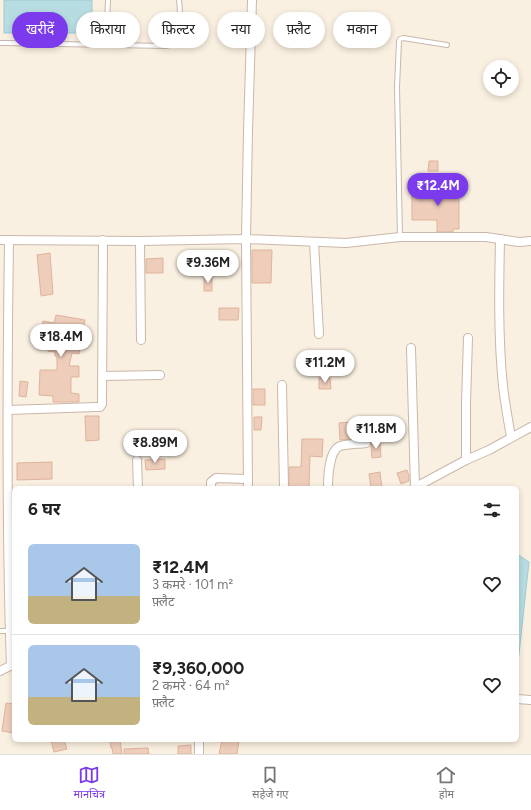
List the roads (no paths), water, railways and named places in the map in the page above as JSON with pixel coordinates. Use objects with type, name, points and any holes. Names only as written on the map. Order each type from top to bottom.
[{"type":"street","points":[[248,486],[246,239],[252,0]]},
{"type":"street","points":[[0,240],[140,241],[246,239],[346,243],[400,237],[486,237],[519,242],[531,241]]},
{"type":"street","points":[[500,239],[499,283],[502,367],[505,404],[511,437]]},
{"type":"street","points":[[0,671],[12,665],[8,560],[4,354],[9,240]]},
{"type":"street","points":[[5,404],[96,407],[102,404],[103,240]]},
{"type":"street","points":[[140,241],[141,340]]},
{"type":"street","points":[[314,242],[319,334]]},
{"type":"street","points":[[466,460],[468,338]]},
{"type":"street","points":[[411,348],[414,486]]},
{"type":"street","points":[[103,376],[160,375]]},
{"type":"street","points":[[282,385],[284,486]]},
{"type":"street","points":[[418,486],[466,460],[489,450],[530,427]]},
{"type":"street","points":[[328,486],[330,462],[336,449],[341,446],[366,443]]},
{"type":"street","points":[[137,460],[138,486]]},
{"type":"street","points":[[211,486],[211,482],[216,478],[247,479]]},
{"type":"street","points":[[519,699],[531,700]]},
{"type":"street","points":[[199,742],[199,754]]},
{"type":"lane","points":[[107,12],[108,0]]},
{"type":"lane","points":[[140,45],[166,46],[177,41],[179,32],[179,0]]},
{"type":"lane","points":[[400,237],[397,87],[399,42],[403,38],[447,45]]},
{"type":"lane","points":[[0,43],[76,44]]},
{"type":"lane","points":[[0,631],[10,631]]},
{"type":"water","points":[[4,0],[92,0],[92,12],[76,12],[76,33],[68,33],[68,12],[12,12],[12,33],[4,33]]},
{"type":"water","points":[[519,555],[529,562],[519,654]]}]
